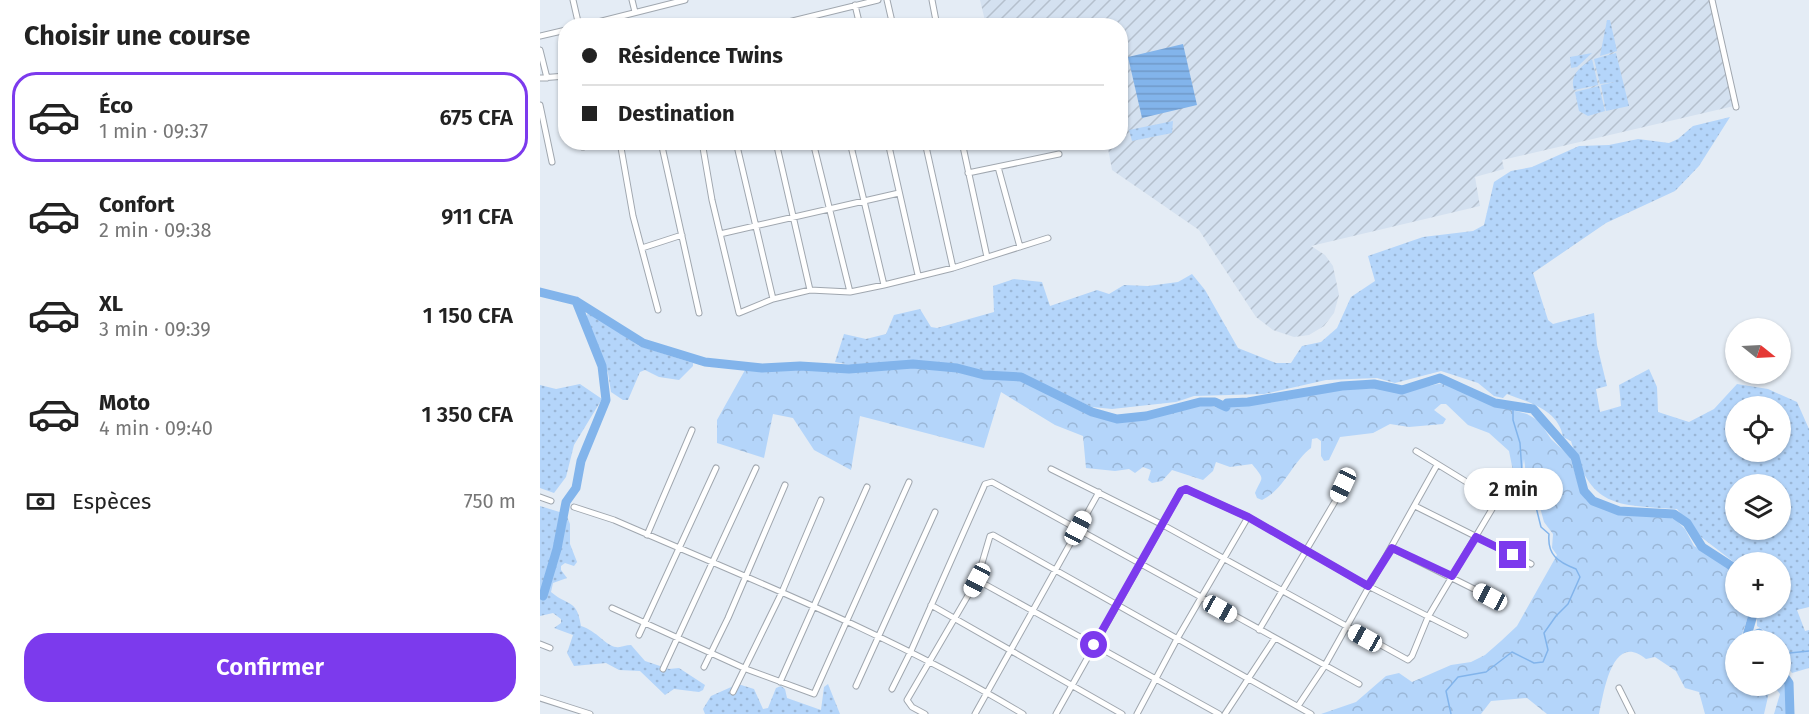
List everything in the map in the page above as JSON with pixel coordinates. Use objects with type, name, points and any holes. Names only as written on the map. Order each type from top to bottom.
[{"type":"street","points":[[573,0],[579,18]]},
{"type":"street","points":[[632,0],[635,12]]},
{"type":"street","points":[[612,18],[685,0]]},
{"type":"street","points":[[804,18],[863,1],[878,0]]},
{"type":"street","points":[[887,0],[891,18]]},
{"type":"street","points":[[932,0],[935,18]]},
{"type":"street","points":[[1712,0],[1737,107]]},
{"type":"street","points":[[855,5],[858,18]]},
{"type":"street","points":[[540,36],[558,32]]},
{"type":"street","points":[[540,50],[547,78]]},
{"type":"street","points":[[540,78],[558,77]]},
{"type":"street","points":[[540,105],[552,162]]},
{"type":"street","points":[[622,150],[642,248],[658,310]]},
{"type":"street","points":[[663,150],[699,313]]},
{"type":"street","points":[[704,150],[739,313],[773,299],[810,290],[850,292],[884,285],[953,268],[1048,238]]},
{"type":"street","points":[[738,150],[773,299]]},
{"type":"street","points":[[778,150],[796,217],[810,290]]},
{"type":"street","points":[[815,150],[850,292]]},
{"type":"street","points":[[852,150],[866,199],[884,285]]},
{"type":"street","points":[[890,150],[918,275]]},
{"type":"street","points":[[927,150],[953,268]]},
{"type":"street","points":[[964,150],[987,257]]},
{"type":"street","points":[[968,173],[1059,154]]},
{"type":"street","points":[[998,167],[1020,247]]},
{"type":"street","points":[[720,234],[898,193]]},
{"type":"street","points":[[642,248],[682,235]]},
{"type":"street","points":[[647,534],[692,430]]},
{"type":"street","points":[[1051,469],[1225,558],[1408,660],[1412,656],[1428,617],[1476,537],[1494,500],[1416,451]]},
{"type":"street","points":[[1298,706],[1324,667],[1437,465]]},
{"type":"street","points":[[639,635],[716,468]]},
{"type":"street","points":[[663,669],[756,468]]},
{"type":"street","points":[[1259,630],[1284,591],[1349,472]]},
{"type":"street","points":[[612,608],[746,669],[814,694],[909,482]]},
{"type":"street","points":[[892,689],[985,484],[988,482],[1078,528],[1324,667],[1359,684]]},
{"type":"street","points":[[704,667],[785,485]]},
{"type":"street","points":[[780,682],[867,487]]},
{"type":"street","points":[[1056,714],[1181,491],[1186,489],[1248,517],[1368,586],[1465,635]]},
{"type":"street","points":[[975,714],[1057,571],[1099,492]]},
{"type":"street","points":[[540,497],[550,501]]},
{"type":"street","points":[[733,692],[782,592],[821,500]]},
{"type":"street","points":[[1415,506],[1531,564]]},
{"type":"street","points":[[574,507],[597,513],[647,534],[880,636],[931,661],[1023,714]]},
{"type":"street","points":[[856,686],[935,512]]},
{"type":"street","points":[[1137,714],[1177,639],[1248,517]]},
{"type":"street","points":[[925,714],[912,707],[907,700],[957,618],[977,580],[993,535],[1311,714]]},
{"type":"street","points":[[1392,548],[1490,597]]},
{"type":"street","points":[[977,580],[1219,714]]},
{"type":"street","points":[[931,605],[1122,714]]},
{"type":"street","points":[[1225,714],[1275,639]]},
{"type":"street","points":[[540,644],[550,648]]},
{"type":"street","points":[[1619,688],[1632,714]]},
{"type":"street","points":[[540,698],[590,714]]},
{"type":"shaded area","points":[[980,0],[1709,0],[1734,106],[1502,160],[1504,169],[1475,177],[1480,206],[1311,246],[1325,255],[1333,266],[1339,295],[1334,313],[1324,326],[1309,335],[1294,337],[1273,330],[1256,317],[1199,230],[1112,170],[1108,150],[1128,150],[1128,18],[984,18]]},
{"type":"shaded area","points":[[1183,44],[1197,105],[1142,118],[1128,57]]},
{"type":"green space","points":[[1607,20],[1610,20],[1617,51],[1600,56]]},
{"type":"green space","points":[[1592,53],[1577,67],[1571,68],[1570,57]]},
{"type":"green space","points":[[1616,53],[1629,106],[1606,111],[1601,85],[1615,82],[1600,84],[1594,59]]},
{"type":"green space","points":[[1592,59],[1598,85],[1574,90],[1575,75]]},
{"type":"green space","points":[[1599,86],[1605,111],[1588,116],[1579,111],[1575,92]]},
{"type":"green space","points":[[1730,117],[1699,166],[1675,191],[1606,223],[1533,273],[1548,320],[1553,324],[1594,313],[1597,345],[1607,386],[1596,389],[1600,412],[1621,406],[1619,385],[1649,369],[1657,387],[1658,412],[1689,422],[1714,409],[1725,397],[1725,462],[1791,462],[1791,399],[1797,402],[1809,429],[1809,607],[1797,610],[1805,631],[1809,630],[1809,668],[1792,673],[1791,630],[1763,630],[1757,626],[1757,618],[1791,618],[1791,552],[1725,552],[1725,555],[1701,537],[1677,509],[1637,506],[1608,499],[1587,479],[1571,441],[1563,437],[1556,420],[1533,404],[1507,394],[1503,398],[1494,396],[1478,383],[1441,371],[1395,383],[1377,378],[1326,380],[1264,394],[1194,396],[1176,402],[1112,409],[1092,407],[1026,376],[924,362],[857,366],[835,362],[844,334],[866,339],[886,334],[894,315],[920,309],[931,327],[937,328],[994,312],[993,286],[1014,279],[1042,282],[1050,306],[1097,290],[1109,294],[1124,285],[1148,286],[1178,282],[1192,274],[1205,290],[1238,348],[1276,363],[1291,363],[1302,346],[1321,342],[1337,328],[1351,297],[1375,281],[1368,256],[1423,237],[1473,231],[1484,225],[1494,182],[1511,171],[1532,167],[1579,146],[1609,145],[1638,139],[1669,143],[1678,139],[1693,126]]},
{"type":"green space","points":[[1173,121],[1172,133],[1132,141],[1129,130]]},
{"type":"green space","points":[[588,311],[639,346],[693,363],[693,366],[679,380],[659,377],[645,370],[640,372],[628,400],[623,400],[611,392],[608,373],[586,320]]},
{"type":"green space","points":[[910,367],[949,369],[1025,381],[1077,409],[1104,419],[1124,421],[1150,418],[1186,406],[1211,406],[1226,410],[1233,405],[1290,399],[1334,390],[1373,388],[1400,392],[1443,383],[1490,404],[1527,414],[1539,421],[1551,439],[1570,457],[1579,487],[1586,500],[1612,512],[1655,514],[1675,519],[1685,529],[1694,546],[1725,562],[1725,618],[1748,618],[1743,630],[1725,630],[1725,696],[1768,696],[1764,714],[1705,714],[1699,692],[1685,688],[1676,671],[1655,657],[1646,659],[1634,652],[1625,653],[1618,658],[1612,668],[1599,714],[1547,714],[1527,698],[1491,701],[1481,714],[1321,714],[1356,702],[1386,676],[1399,673],[1412,682],[1451,665],[1471,662],[1485,655],[1517,626],[1557,555],[1552,548],[1553,534],[1544,522],[1539,504],[1527,482],[1524,459],[1518,496],[1509,451],[1489,433],[1468,425],[1446,404],[1441,404],[1434,410],[1446,419],[1443,424],[1409,427],[1390,424],[1373,433],[1340,437],[1329,460],[1324,461],[1321,456],[1321,441],[1317,438],[1312,439],[1311,448],[1282,483],[1262,500],[1257,498],[1255,493],[1261,476],[1252,464],[1230,467],[1216,462],[1213,471],[1203,480],[1172,470],[1162,481],[1152,483],[1148,480],[1151,470],[1143,467],[1135,473],[1129,469],[1115,471],[1086,468],[1083,436],[1055,425],[1001,392],[984,448],[860,416],[851,470],[814,450],[793,418],[773,414],[764,458],[717,443],[717,420],[745,370]]},
{"type":"green space","points":[[580,384],[602,399],[574,445],[566,477],[554,493],[540,488],[540,385],[556,389]]},
{"type":"green space","points":[[1737,384],[1768,389],[1784,396],[1726,396]]},
{"type":"green space","points":[[540,506],[566,514],[570,524],[570,544],[577,562],[574,566],[565,563],[561,566],[567,578],[553,583],[551,592],[574,607],[581,626],[612,646],[631,645],[645,661],[669,669],[679,668],[705,685],[703,690],[699,692],[674,689],[665,695],[640,671],[619,670],[606,663],[574,666],[567,653],[573,635],[554,628],[561,623],[561,619],[553,613],[540,616]]},
{"type":"green space","points":[[738,684],[754,689],[763,709],[768,708],[776,688],[781,686],[785,689],[787,698],[821,710],[824,687],[828,684],[840,714],[705,714],[703,709],[711,696]]},
{"type":"green space","points":[[1779,696],[1786,696],[1787,714],[1774,714]]},
{"type":"waterway","points":[[540,292],[576,301],[643,343],[705,362],[762,368],[800,366],[849,369],[913,364],[957,368],[984,375],[1021,377],[1092,412],[1117,419],[1146,416],[1200,402],[1215,402],[1226,407],[1227,403],[1248,402],[1342,386],[1374,384],[1402,390],[1440,378],[1495,403],[1533,409],[1575,457],[1584,491],[1593,501],[1619,511],[1674,514],[1687,523],[1702,547],[1725,562]]},
{"type":"waterway","points":[[543,596],[557,549],[566,502],[576,488],[581,461],[606,400],[602,366],[576,301]]},
{"type":"waterway","points":[[1451,714],[1446,691],[1458,677],[1486,672],[1512,652],[1534,663],[1543,662],[1548,650],[1544,633],[1568,604],[1580,577],[1576,569],[1555,557],[1550,547],[1549,534],[1541,527],[1535,503],[1523,488],[1520,443],[1513,420],[1513,406]]},
{"type":"waterway","points":[[1749,630],[1752,618]]},
{"type":"waterway","points":[[1791,653],[1809,651]]},
{"type":"waterway","points":[[1789,696],[1790,714]]},
{"type":"route","points":[[1094,645],[1181,491],[1186,489],[1248,517],[1368,586],[1392,548],[1452,576],[1476,537],[1513,555]]}]
